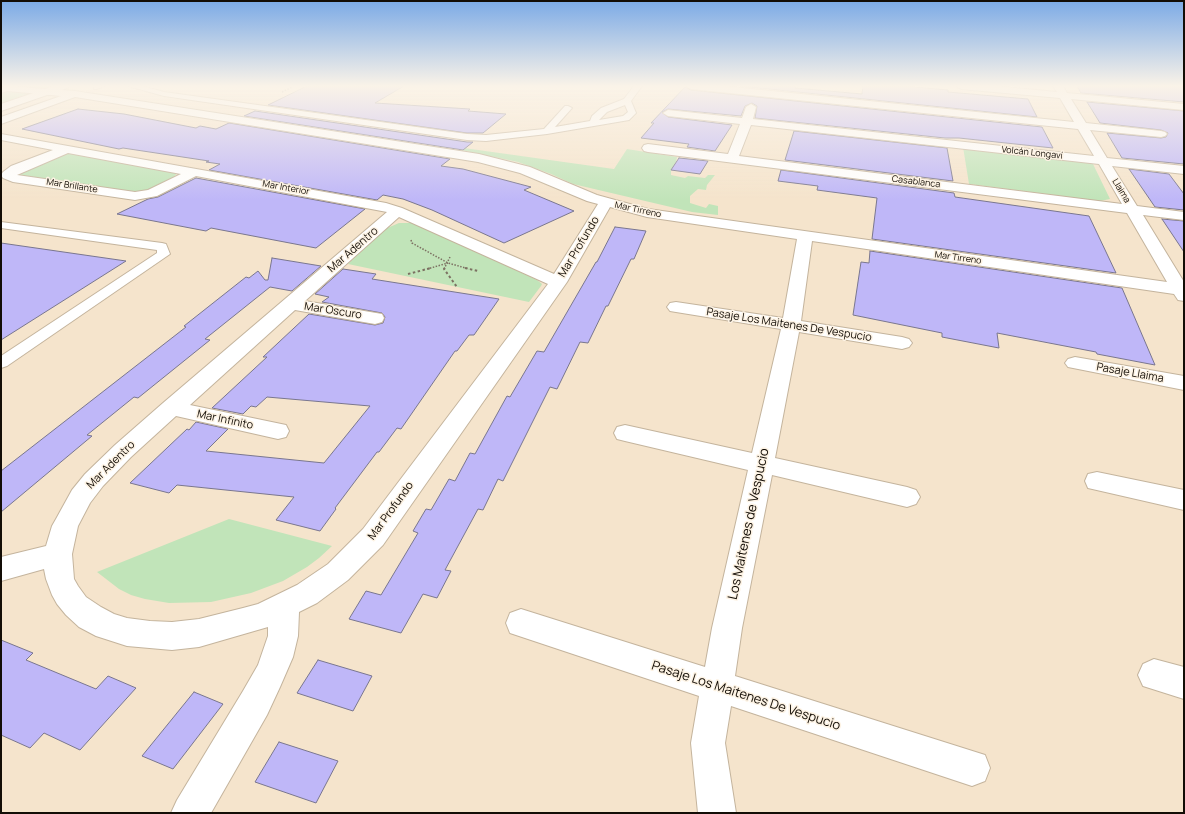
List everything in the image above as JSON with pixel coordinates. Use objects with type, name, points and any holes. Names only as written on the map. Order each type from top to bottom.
[{"type":"street","name":"Mar Tirreno","points":[[258,124],[493,161],[525,170],[562,188],[606,203],[646,213],[1183,292]]},
{"type":"street","points":[[732,158],[740,142],[746,124]]},
{"type":"street","name":"Volcán Longaví","points":[[774,124],[1103,161]]},
{"type":"street","points":[[1055,124],[1161,134]]},
{"type":"street","name":"Llaima","points":[[1080,124],[1183,292]]},
{"type":"street","name":"Mar Interior","points":[[1,138],[356,200],[397,211],[558,282]]},
{"type":"street","name":"Casablanca","points":[[648,148],[1184,216]]},
{"type":"street","name":"Mar Brillante","points":[[67,150],[16,169],[8,175],[13,178],[135,196],[152,193],[195,172]]},
{"type":"street","points":[[1103,161],[1184,170]]},
{"type":"street","name":"Mar Profundo","points":[[285,606],[307,594],[338,572],[356,556],[373,537],[558,282],[606,203]]},
{"type":"street","name":"Mar Adentro","points":[[285,606],[243,622],[199,633],[172,636],[150,635],[127,632],[107,626],[90,618],[76,606],[67,595],[60,579],[58,554],[65,526],[81,496],[123,451],[397,211]]},
{"type":"street","name":"Los Maitenes de Vespucio","points":[[717,813],[708,743],[728,628],[791,325],[805,236]]},
{"type":"street","name":"Mar Oscuro","points":[[291,304],[375,318]]},
{"type":"street","name":"Pasaje Los Maitenes De Vespucio","points":[[676,306],[902,343]]},
{"type":"street","name":"Pasaje Llaima","points":[[1075,364],[1184,383]]},
{"type":"street","name":"Mar Infinito","points":[[171,408],[278,431]]},
{"type":"street","points":[[625,433],[908,496]]},
{"type":"street","points":[[1097,481],[1184,500]]},
{"type":"street","points":[[1,569],[58,554]]},
{"type":"street","points":[[190,813],[255,703],[269,676],[277,657],[283,636],[285,606]]},
{"type":"street","name":"Pasaje Los Maitenes De Vespucio","points":[[521,623],[972,768]]},
{"type":"street","points":[[1154,675],[1184,683]]},
{"type":"lane","points":[[375,124],[467,137],[503,138],[593,124]]},
{"type":"lane","points":[[547,131],[553,124]]},
{"type":"lane","points":[[503,138],[517,126]]},
{"type":"lane","points":[[1,225],[162,247],[164,254],[1,363]]},
{"type":"path","points":[[408,274],[448,263],[444,269],[457,287]]},
{"type":"green space","points":[[963,147],[1086,160],[1093,164],[1110,199],[1100,201],[969,184]]},
{"type":"green space","points":[[464,148],[614,169],[627,149],[677,157],[671,170],[671,175],[685,178],[688,176],[705,178],[708,175],[715,175],[707,185],[706,190],[698,189],[690,196],[690,203],[706,208],[709,204],[718,206],[718,215],[692,212],[573,184],[518,162],[461,150]]},
{"type":"green space","points":[[66,153],[177,173],[173,178],[149,191],[135,193],[18,175],[18,173]]},
{"type":"green space","points":[[399,223],[415,223],[537,280],[542,284],[529,302],[348,264],[385,229]]},
{"type":"green space","points":[[229,519],[332,546],[307,567],[283,581],[251,593],[211,602],[169,603],[145,599],[131,595],[119,589],[97,572]]},
{"type":"building","points":[[36,124],[175,124],[196,128],[200,126],[216,129],[227,124],[235,124],[450,159],[441,166],[463,169],[531,187],[524,190],[574,211],[504,243],[432,210],[403,199],[383,195],[377,200],[209,170],[220,164],[123,148],[119,149],[22,129]]},
{"type":"building","points":[[295,124],[344,124],[473,142],[463,150]]},
{"type":"building","points":[[403,124],[494,124],[483,133],[467,133]]},
{"type":"building","points":[[653,124],[732,125],[715,151],[687,147],[689,144],[641,138]]},
{"type":"building","points":[[812,124],[1013,124],[1042,127],[1053,148],[959,138],[945,138]]},
{"type":"building","points":[[1109,124],[1184,124],[1184,164],[1122,158],[1107,133],[1161,138],[1166,137],[1168,133],[1161,130]]},
{"type":"building","points":[[794,131],[947,148],[953,181],[785,160]]},
{"type":"building","points":[[679,158],[708,161],[700,174],[671,170]]},
{"type":"building","points":[[1129,169],[1169,174],[1184,194],[1184,210],[1155,207]]},
{"type":"building","points":[[781,170],[954,193],[955,197],[1089,216],[1116,273],[872,239],[877,198],[817,190],[818,186],[778,181]]},
{"type":"building","points":[[196,178],[365,209],[316,248],[211,228],[206,231],[117,214],[148,199],[158,197]]},
{"type":"building","points":[[1162,219],[1184,221],[1184,252]]},
{"type":"building","points":[[615,227],[646,231],[634,259],[631,259],[588,343],[580,342],[557,389],[550,387],[503,481],[498,479],[483,510],[478,509],[445,570],[451,571],[437,598],[423,594],[401,633],[349,619],[366,591],[381,595],[418,533],[413,531],[426,509],[431,510],[449,479],[455,481],[470,453],[475,454],[507,396],[510,397],[537,351],[544,352],[597,262]]},
{"type":"building","points":[[1,243],[126,261],[1,340]]},
{"type":"building","points":[[870,251],[1122,288],[1155,365],[997,333],[999,348],[942,337],[942,333],[853,315],[861,262],[869,263]]},
{"type":"building","points":[[272,258],[321,266],[292,291],[270,287],[205,339],[210,340],[138,398],[134,397],[87,435],[92,436],[1,512],[1,471],[186,327],[184,326],[246,277],[249,278],[258,271],[265,280],[268,280]]},
{"type":"building","points":[[343,269],[376,274],[372,279],[499,299],[474,335],[469,335],[457,351],[455,351],[401,429],[397,428],[379,452],[377,452],[335,508],[336,509],[320,531],[276,520],[294,497],[177,485],[169,493],[130,483],[196,422],[228,429],[206,451],[324,463],[370,406],[267,397],[256,407],[251,406],[243,414],[212,408],[267,357],[263,357],[309,314],[375,325],[383,323],[385,317],[382,313],[322,302],[329,297],[315,294]]},
{"type":"building","points":[[1,640],[33,653],[26,660],[96,689],[108,676],[136,688],[80,750],[44,733],[30,748],[1,735]]},
{"type":"building","points":[[318,660],[372,676],[353,711],[297,693]]},
{"type":"building","points":[[194,692],[223,704],[173,769],[142,756]]},
{"type":"building","points":[[279,742],[338,761],[316,803],[255,782]]}]
